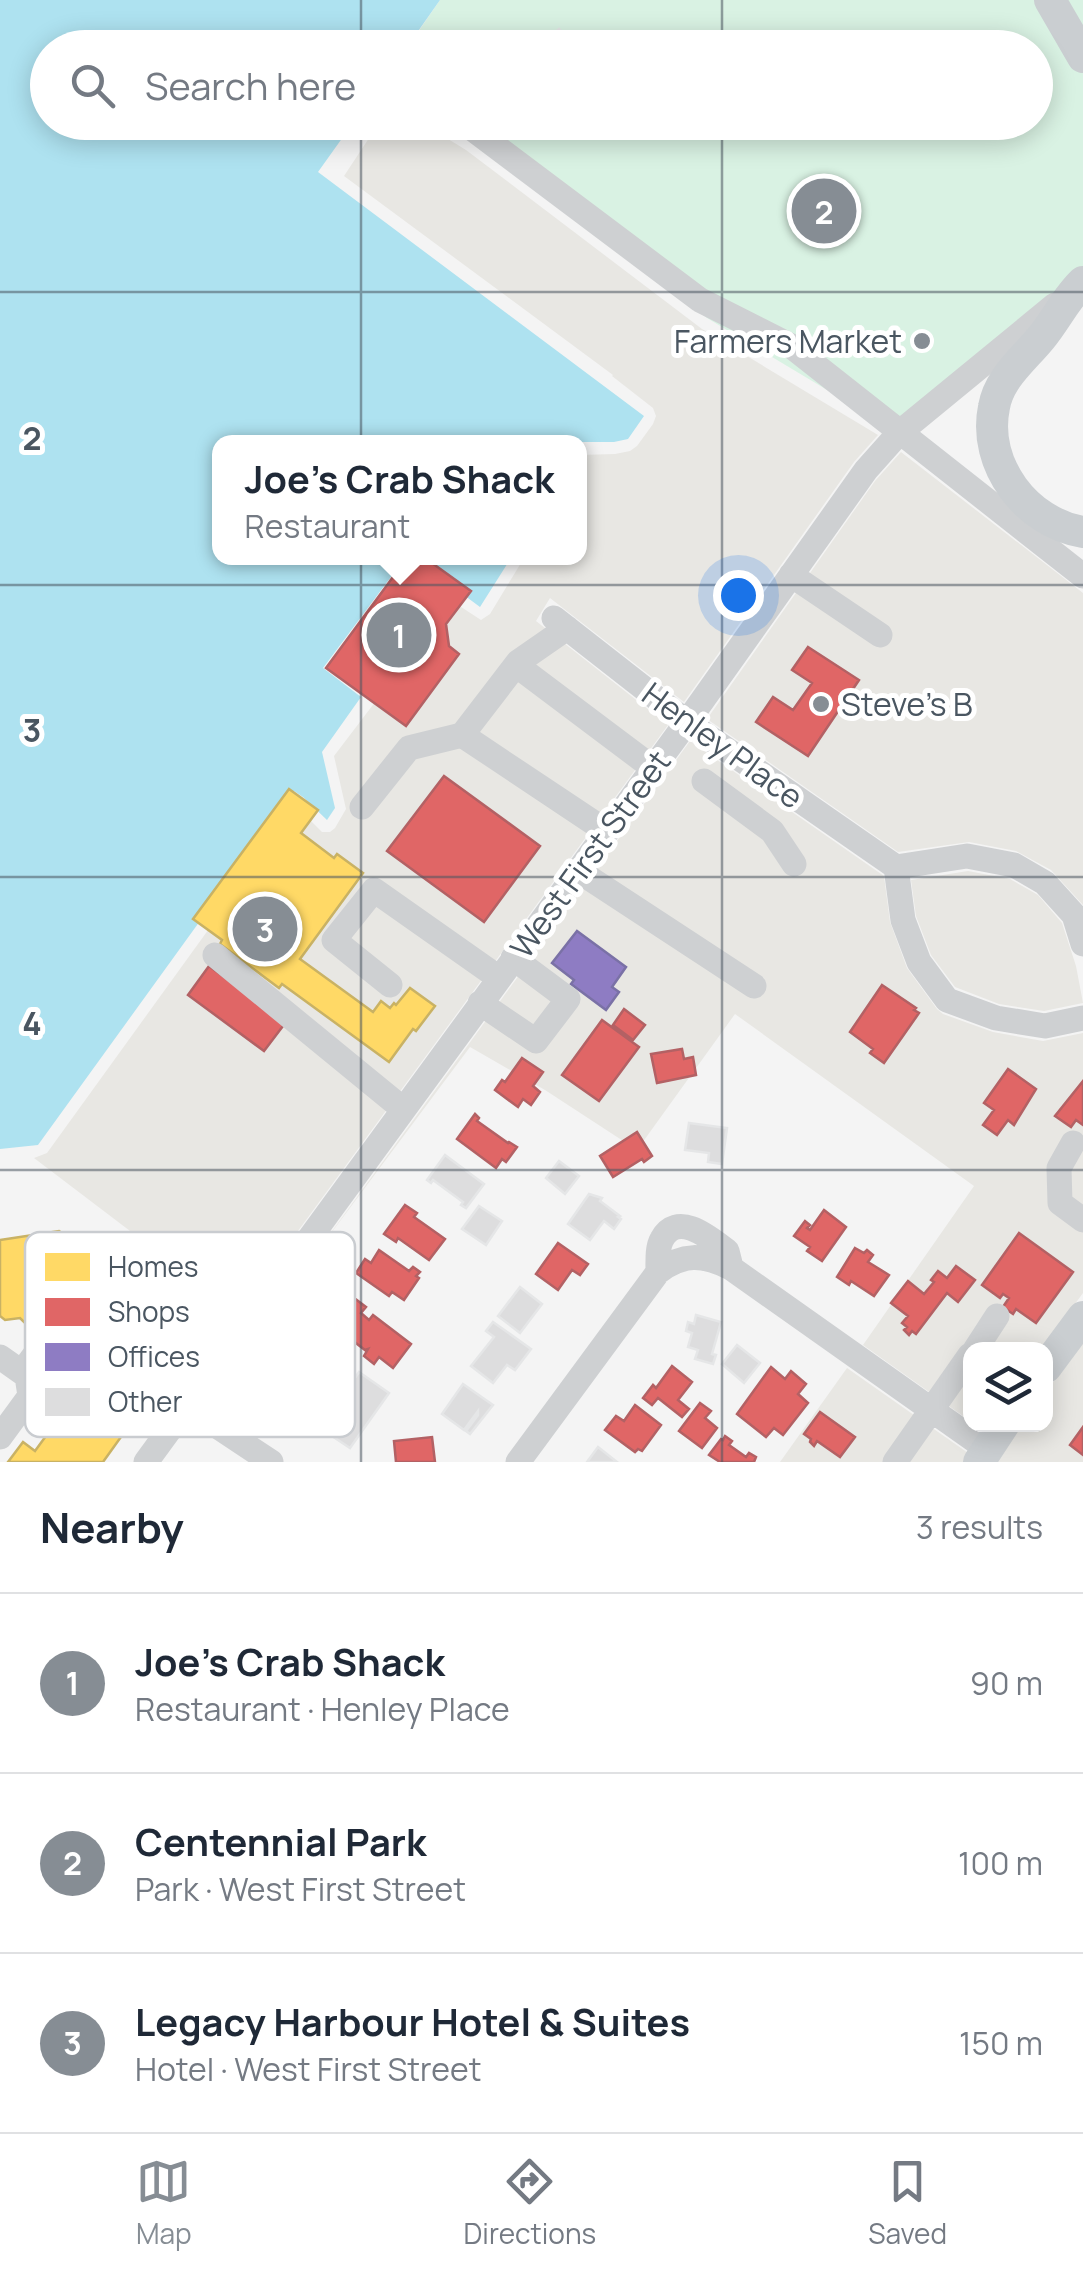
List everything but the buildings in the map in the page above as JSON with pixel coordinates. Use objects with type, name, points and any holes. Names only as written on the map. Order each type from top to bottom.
[{"type":"main road","points":[[1050,0],[1083,57]]},
{"type":"main road","points":[[1081,284],[1007,376],[994,406],[992,434],[1008,484],[1028,506],[1066,529],[1083,532]]},
{"type":"main road","points":[[1053,1358],[1083,1317]]},
{"type":"street","points":[[487,140],[700,300],[792,346],[1083,576]]},
{"type":"street","name":"West First Street","points":[[314,1232],[688,722],[866,470],[899,432],[1081,284]]},
{"type":"street","points":[[791,575],[880,635]]},
{"type":"street","name":"Henley Place","points":[[516,665],[561,623],[688,722],[896,867]]},
{"type":"street","points":[[362,807],[409,748],[462,735],[516,665],[653,768]]},
{"type":"street","points":[[462,735],[606,831]]},
{"type":"street","points":[[704,781],[772,831],[794,864]]},
{"type":"street","points":[[772,831],[796,798]]},
{"type":"street","points":[[1083,944],[1074,915],[1046,883],[1014,865],[968,856],[896,867],[903,920],[919,962],[947,1000],[996,1018],[1045,1026],[1083,1018]]},
{"type":"street","points":[[578,870],[754,986]]},
{"type":"street","points":[[390,985],[334,940],[374,890],[506,968],[568,999],[536,1041],[480,1003]]},
{"type":"street","points":[[215,955],[403,1109]]},
{"type":"street","points":[[1073,1143],[1059,1168],[1060,1203],[1083,1220]]},
{"type":"street","points":[[518,1462],[658,1272],[674,1260],[692,1258],[711,1258],[731,1268],[932,1410],[990,1445]]},
{"type":"street","points":[[979,1342],[998,1316]]},
{"type":"street","points":[[0,1357],[25,1383]]},
{"type":"street","points":[[895,1462],[963,1365]]},
{"type":"street","points":[[0,1437],[25,1386]]},
{"type":"street","name":"West First Street","points":[[146,1462],[164,1437]]},
{"type":"street","points":[[234,1437],[271,1462]]},
{"type":"shaded area","points":[[368,140],[450,140],[702,329],[878,435],[854,462],[684,702],[550,598],[536,621],[668,725],[297,1232],[131,1232],[34,1158],[47,1153],[297,807],[322,832],[335,828],[346,809],[334,756],[452,601],[481,620],[490,614],[520,565],[587,565],[587,455],[630,451],[656,416],[653,408],[613,375],[344,176]]},
{"type":"shaded area","points":[[901,452],[1083,593],[1083,905],[1051,870],[1016,851],[969,842],[898,852],[707,719],[875,481]]},
{"type":"shaded area","points":[[690,741],[884,876],[890,922],[907,968],[943,1014],[993,1032],[1043,1041],[1083,1033],[1083,1293],[1047,1342],[963,1342],[963,1416],[863,1345],[974,1186],[735,1014],[637,1150],[470,1047],[332,1232]]},
{"type":"shaded area","points":[[968,871],[1010,879],[1038,895],[1062,923],[1083,1003],[1044,1011],[999,1004],[955,987],[931,955],[916,916],[911,880]]},
{"type":"shaded area","points":[[1083,1341],[1083,1462],[995,1462],[1017,1432],[1053,1432],[1053,1382]]},
{"type":"shaded area","points":[[847,1368],[968,1453],[963,1462],[780,1462]]},
{"type":"green space","points":[[440,0],[1083,0],[1083,282],[899,433],[707,318],[473,140],[1053,140],[1053,30],[419,30]]},
{"type":"water","points":[[0,0],[440,0],[419,30],[30,30],[30,140],[341,140],[318,172],[644,416],[628,439],[614,442],[587,442],[587,435],[212,435],[212,565],[400,565],[323,668],[361,697],[322,752],[335,808],[327,820],[294,791],[38,1145],[0,1149]]},
{"type":"water","points":[[423,565],[507,565],[480,607]]},
{"type":"place","name":"Centennial Park","points":[[824,211]]},
{"type":"place","name":"Farmers Market","points":[[922,341]]},
{"type":"place","name":"Joe's Crab Shack","points":[[399,635]]},
{"type":"place","name":"Steve's B","points":[[821,704]]},
{"type":"place","name":"Legacy Harbour Hotel & Suites","points":[[265,929]]}]
